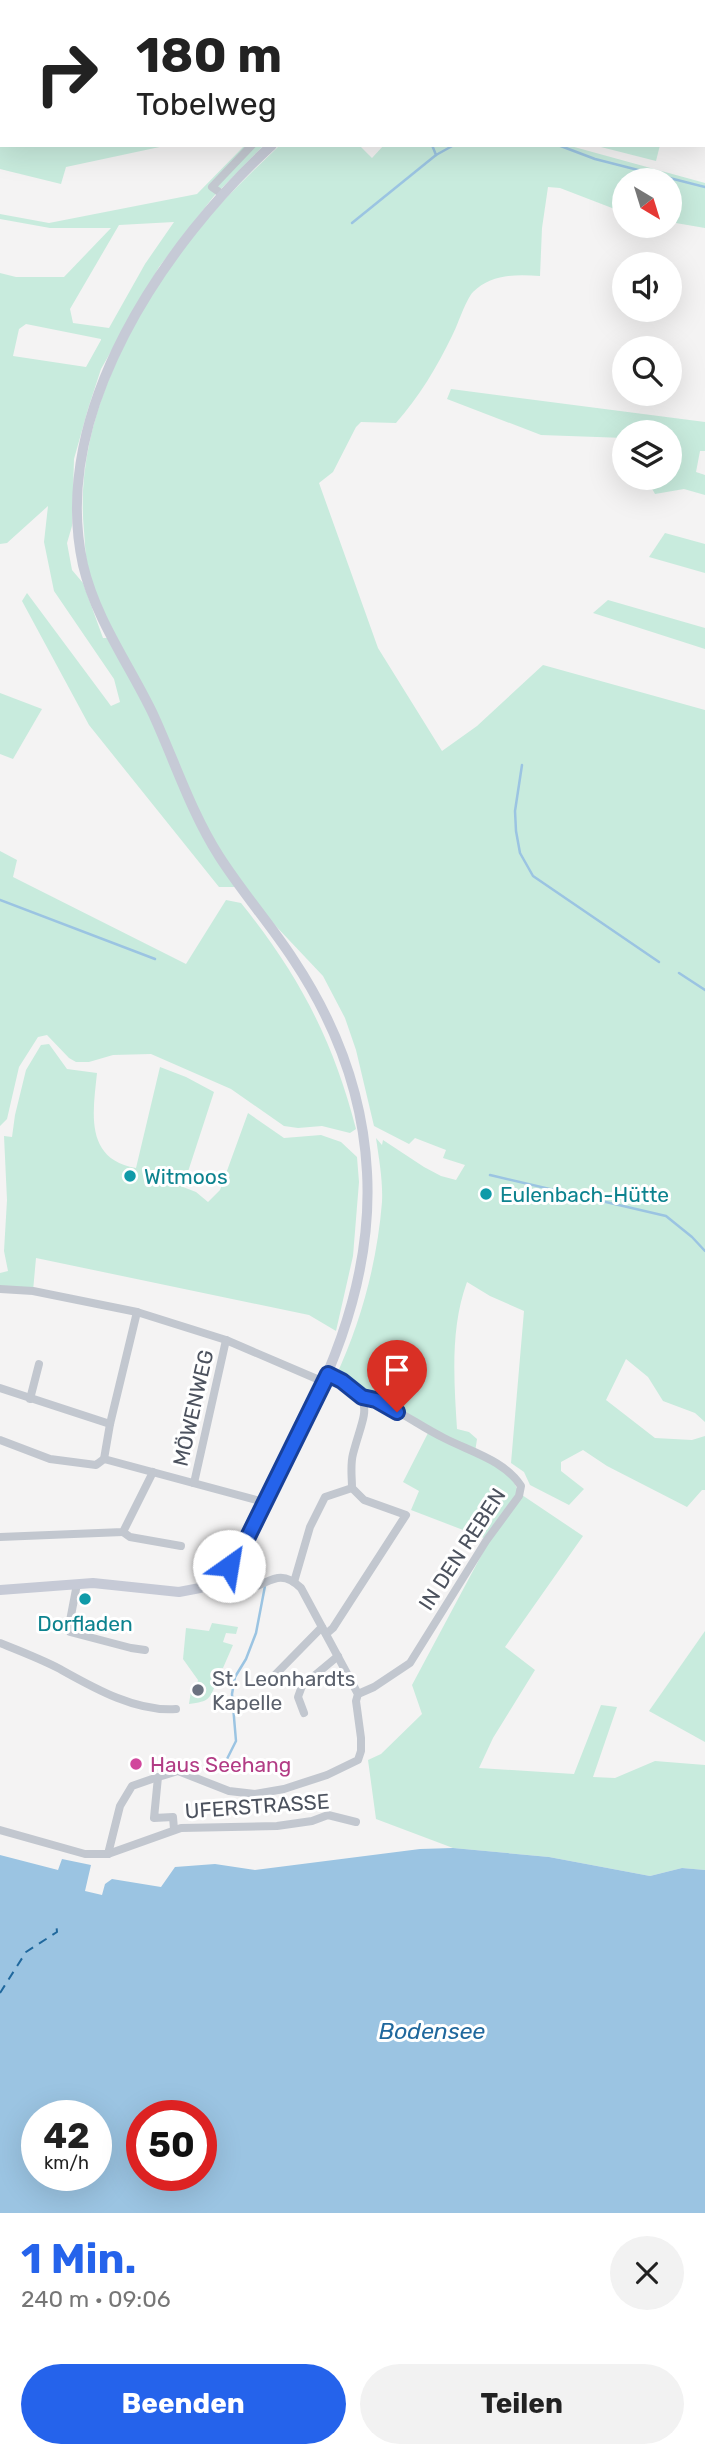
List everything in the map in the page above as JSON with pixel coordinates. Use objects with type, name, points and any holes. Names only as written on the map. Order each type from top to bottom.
[{"type":"main road","points":[[0,1590],[93,1583],[179,1592],[200,1588],[219,1577],[239,1555],[333,1363],[355,1300],[363,1258],[367,1171],[363,1133],[343,1055],[323,1009],[294,960],[224,864],[190,805],[152,711],[102,621],[83,563],[79,525],[82,459],[93,412],[115,352],[162,269],[222,194],[270,147]]},
{"type":"street","points":[[222,194],[212,187],[250,147]]},
{"type":"street","points":[[0,1289],[33,1291],[137,1312],[226,1340],[326,1378],[342,1381],[362,1397],[366,1407],[352,1458],[352,1488],[364,1500],[406,1514],[333,1628],[324,1630],[269,1681]]},
{"type":"street","points":[[0,1440],[50,1459],[96,1465],[104,1459],[137,1312]]},
{"type":"street","name":"MÖWENWEG","points":[[194,1483],[226,1340]]},
{"type":"street","points":[[30,1399],[39,1364]]},
{"type":"street","points":[[0,1388],[110,1424]]},
{"type":"street","name":"IN DEN REBEN","points":[[358,1695],[410,1663],[486,1541],[519,1496],[521,1486],[516,1478],[487,1457],[445,1439],[376,1400],[362,1397]]},
{"type":"street","points":[[104,1459],[264,1502]]},
{"type":"street","points":[[123,1532],[153,1472]]},
{"type":"street","points":[[294,1582],[310,1527],[325,1497],[352,1488]]},
{"type":"street","points":[[0,1537],[123,1532],[130,1536],[181,1546]]},
{"type":"street","points":[[108,1854],[120,1805],[132,1786],[178,1772],[229,1791],[254,1794],[284,1789],[327,1775],[358,1760],[361,1751],[356,1701],[358,1695],[307,1597],[294,1582],[283,1578],[272,1578],[241,1588],[219,1577]]},
{"type":"street","points":[[77,1584],[70,1632],[145,1650]]},
{"type":"street","points":[[0,1643],[58,1668],[92,1688],[159,1710],[176,1709]]},
{"type":"street","points":[[304,1713],[298,1697],[302,1686],[338,1656]]},
{"type":"street","points":[[158,1777],[154,1818],[173,1817],[174,1829]]},
{"type":"street","name":"UFERSTRASSE","points":[[0,1830],[72,1852],[108,1854],[174,1829],[277,1826],[312,1821],[328,1815],[356,1822]]},
{"type":"green space","points":[[0,147],[160,147],[66,167],[61,184],[0,169]]},
{"type":"green space","points":[[243,147],[262,147],[214,196],[159,267],[101,369],[88,409],[74,459],[72,526],[67,543],[72,570],[83,583],[103,638],[114,638],[92,582],[84,531],[86,462],[103,395],[131,332],[166,272],[219,206],[278,147],[361,147],[372,158],[382,147],[574,147],[651,168],[612,168],[612,208],[560,188],[548,187],[542,228],[540,276],[513,275],[496,279],[473,292],[440,359],[420,392],[396,423],[361,422],[333,472],[319,483],[378,648],[442,751],[477,726],[543,665],[705,710],[705,1422],[695,1413],[663,1401],[648,1377],[626,1359],[606,1400],[655,1438],[692,1440],[705,1436],[705,1490],[687,1507],[607,1466],[583,1450],[561,1462],[561,1471],[584,1489],[569,1505],[530,1485],[524,1472],[511,1463],[524,1311],[467,1282],[456,1336],[455,1392],[457,1429],[469,1432],[477,1439],[475,1452],[362,1397],[335,1378],[360,1314],[380,1225],[382,1194],[376,1138],[382,1145],[383,1140],[441,1176],[456,1180],[465,1165],[443,1158],[446,1150],[415,1138],[409,1144],[374,1126],[356,1050],[345,1018],[323,976],[239,887],[219,887],[89,725],[22,601],[27,593],[111,706],[120,702],[114,679],[54,591],[44,542],[48,506],[7,543],[0,544],[0,273],[16,277],[64,277],[111,228],[50,228],[0,219],[0,214],[49,223],[197,194]],"holes":[[[174,222],[145,264],[109,328],[73,323],[70,309],[119,225]],[[26,324],[101,340],[86,367],[13,356],[19,329]]]},
{"type":"green space","points":[[601,147],[660,147],[656,161]]},
{"type":"green space","points":[[682,177],[705,183],[705,228],[682,224]]},
{"type":"green space","points":[[451,389],[705,422],[705,451],[700,451],[696,472],[705,475],[705,495],[682,489],[682,420],[612,420],[612,438],[541,435],[447,399]]},
{"type":"green space","points":[[653,490],[678,490],[655,494]]},
{"type":"green space","points":[[665,533],[705,544],[705,573],[649,557]]},
{"type":"green space","points":[[608,600],[705,628],[705,649],[593,613]]},
{"type":"green space","points":[[0,693],[42,709],[13,759],[0,754]]},
{"type":"green space","points":[[0,851],[17,860],[13,877],[186,964],[226,900],[241,903],[280,956],[312,1010],[336,1066],[356,1129],[350,1133],[322,1126],[284,1126],[231,1089],[151,1054],[113,1055],[89,1062],[76,1062],[47,1035],[38,1037],[19,1067],[7,1119],[0,1126]]},
{"type":"green space","points":[[49,1044],[67,1069],[97,1073],[94,1118],[100,1144],[107,1155],[119,1163],[136,1168],[160,1067],[214,1092],[183,1187],[196,1192],[208,1202],[220,1190],[248,1113],[284,1138],[321,1135],[341,1142],[357,1157],[359,1182],[353,1256],[336,1331],[309,1315],[36,1258],[33,1291],[0,1289],[0,1273],[8,1271],[4,1251],[7,1200],[4,1136],[12,1137],[26,1070],[41,1045]]},
{"type":"green space","points":[[428,1433],[480,1456],[505,1473],[513,1482],[518,1492],[484,1538],[411,1510],[419,1491],[403,1482]]},
{"type":"green space","points":[[522,1495],[583,1536],[505,1647],[535,1670],[493,1738],[479,1768],[574,1774],[601,1705],[617,1707],[593,1777],[615,1778],[655,1761],[705,1765],[705,1870],[682,1868],[650,1876],[549,1857],[453,1848],[376,1819],[368,1760],[381,1754],[422,1714],[412,1685],[489,1541]]},
{"type":"green space","points":[[212,1623],[238,1627],[236,1634],[226,1633],[223,1642],[233,1645],[223,1668],[217,1669],[213,1678],[217,1681],[210,1696],[189,1704],[191,1691],[201,1696],[206,1688],[197,1684],[198,1680],[183,1659],[186,1628],[209,1631]]},
{"type":"green space","points":[[705,1631],[705,1742],[649,1711]]},
{"type":"water","name":"Bodensee","points":[[453,1848],[549,1857],[650,1876],[682,1868],[705,1870],[705,2213],[0,2213],[0,1855],[58,1870],[62,1859],[91,1865],[85,1891],[102,1895],[105,1884],[112,1879],[161,1887],[175,1867],[215,1864],[255,1870],[420,1849]]},
{"type":"waterway","points":[[433,147],[436,155],[450,147]]},
{"type":"waterway","points":[[563,147],[595,159],[705,187]]},
{"type":"waterway","points":[[352,223],[436,155]]},
{"type":"waterway","points":[[522,765],[515,811],[516,831],[520,853],[533,876],[659,962]]},
{"type":"waterway","points":[[0,900],[155,959]]},
{"type":"waterway","points":[[679,973],[705,990]]},
{"type":"waterway","points":[[490,1175],[666,1216],[705,1251]]},
{"type":"waterway","points":[[225,1763],[236,1741],[232,1694],[235,1677],[246,1659],[256,1633],[265,1586]]},
{"type":"ferry route","points":[[0,1993],[26,1952],[57,1932],[56,1922]]},
{"type":"place","name":"Witmoos","points":[[130,1176]]},
{"type":"place","name":"Eulenbach-Hütte","points":[[486,1194]]},
{"type":"place","name":"Dorfladen","points":[[85,1599]]},
{"type":"place","name":"St. Leonhardts Kapelle","points":[[198,1690]]},
{"type":"place","name":"Haus Seehang","points":[[136,1764]]},
{"type":"route","points":[[229,1566],[239,1555],[328,1374],[362,1397],[376,1400],[397,1412]]}]
